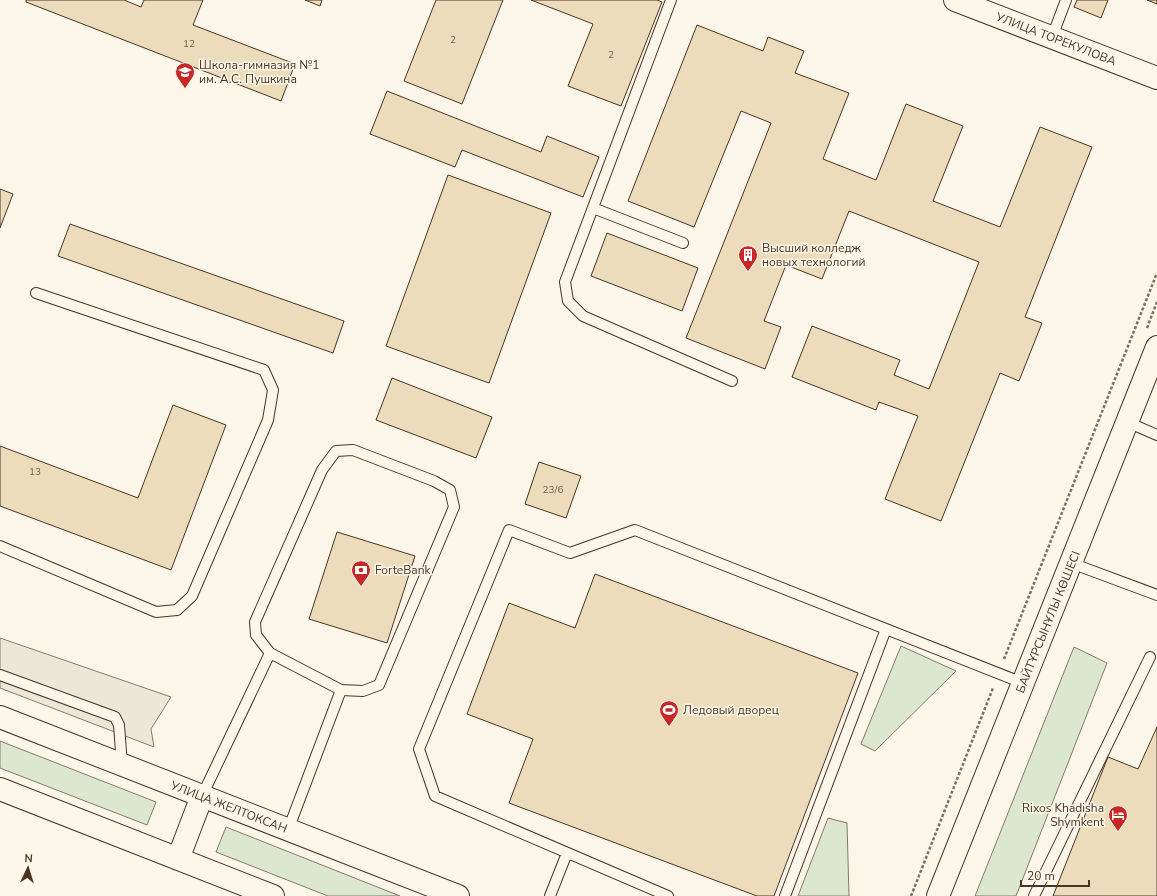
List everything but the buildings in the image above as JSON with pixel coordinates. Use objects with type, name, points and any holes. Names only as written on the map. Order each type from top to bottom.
[{"type":"main road","name":"УЛИЦА ТОРЕКУЛОВА","points":[[956,0],[1157,78]]},
{"type":"main road","name":"БАЙТҰРСЫНҰЛЫ КӨШЕСІ","points":[[938,896],[1157,347]]},
{"type":"main road","name":"УЛИЦА ЖЕЛТОКСАН","points":[[0,717],[458,896]]},
{"type":"main road","points":[[0,789],[273,896]]},
{"type":"main road","points":[[178,859],[202,796]]},
{"type":"lane","points":[[671,0],[565,282],[568,301],[583,316],[732,381]]},
{"type":"lane","points":[[1052,37],[1066,0]]},
{"type":"lane","points":[[593,208],[683,243]]},
{"type":"lane","points":[[0,546],[156,612],[177,610],[192,596],[268,420],[273,390],[264,370],[36,293]]},
{"type":"lane","points":[[1127,422],[1157,435]]},
{"type":"lane","points":[[353,450],[434,481],[450,490],[454,507],[379,685],[364,691],[341,690],[270,653],[256,635],[255,622],[322,470],[336,451],[353,450]]},
{"type":"lane","points":[[668,896],[434,796],[419,749],[509,530],[570,553],[635,530],[1023,683]]},
{"type":"lane","points":[[1071,563],[1157,595]]},
{"type":"lane","points":[[785,896],[886,629]]},
{"type":"lane","points":[[202,796],[270,653]]},
{"type":"lane","points":[[1034,896],[1150,657]]},
{"type":"lane","points":[[0,675],[115,717],[119,725],[122,765]]},
{"type":"lane","points":[[288,830],[341,690]]},
{"type":"lane","points":[[550,896],[567,852]]},
{"type":"path","points":[[911,896],[1157,273]]},
{"type":"green space","points":[[901,646],[956,671],[875,751],[861,744]]},
{"type":"green space","points":[[1074,647],[1107,663],[1016,896],[975,896]]},
{"type":"green space","points":[[0,741],[156,802],[147,825],[0,768]]},
{"type":"green space","points":[[828,818],[847,823],[849,896],[798,896]]},
{"type":"green space","points":[[226,827],[400,896],[328,896],[216,852]]},
{"type":"shaded area","points":[[0,638],[171,697],[151,729],[154,747],[0,688]]},
{"type":"place","name":"Школа-гимназия №1 им. А.С. Пушкина","points":[[185,89]]},
{"type":"place","name":"Высший колледж новых технологий","points":[[748,272]]},
{"type":"place","name":"ForteBank","points":[[361,587]]},
{"type":"place","name":"Ледовый дворец","points":[[669,727]]},
{"type":"place","name":"Rixos Khadisha Shymkent","points":[[1118,832]]}]
